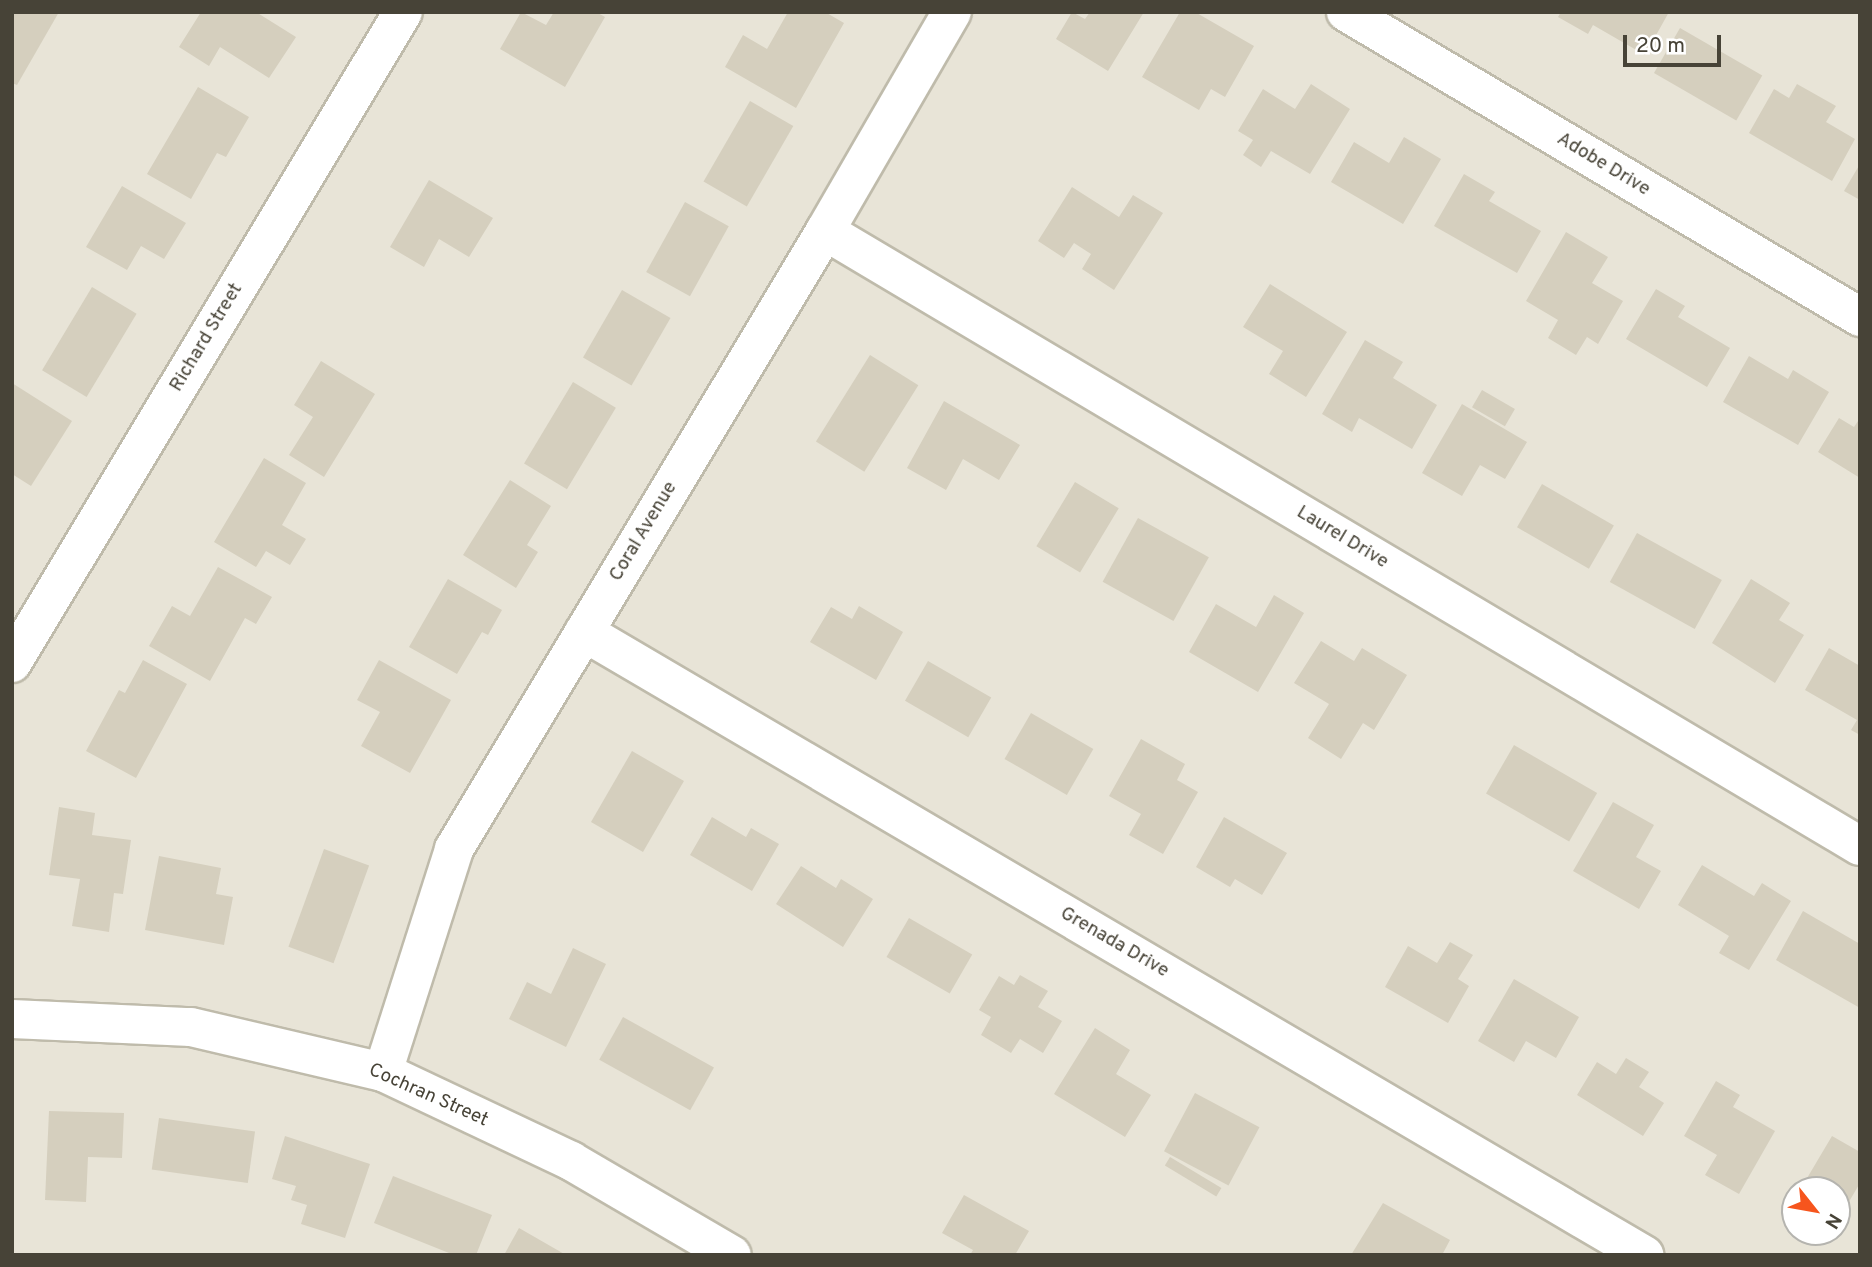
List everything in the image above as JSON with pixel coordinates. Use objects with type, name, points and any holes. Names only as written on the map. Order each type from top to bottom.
[{"type":"street","name":"Richard Street","points":[[12,663],[403,12]]},
{"type":"street","name":"Coral Avenue","points":[[383,1072],[454,849],[825,231],[952,12]]},
{"type":"street","name":"Adobe Drive","points":[[1346,12],[1860,317]]},
{"type":"street","name":"Laurel Drive","points":[[825,231],[1860,846]]},
{"type":"street","name":"Grenada Drive","points":[[584,632],[1644,1255]]},
{"type":"street","name":"Cochran Street","points":[[12,1019],[191,1027],[383,1072],[571,1161],[732,1255]]},
{"type":"shaded area","points":[[12,12],[1860,12],[1860,1255],[12,1255]]},
{"type":"building","points":[[12,12],[59,12],[17,85],[12,83]]},
{"type":"building","points":[[201,12],[256,12],[296,37],[269,78],[220,47],[209,66],[179,47]]},
{"type":"building","points":[[521,12],[546,25],[554,12],[596,12],[605,17],[565,87],[500,49]]},
{"type":"building","points":[[788,12],[825,12],[844,23],[796,108],[725,67],[743,35],[767,49]]},
{"type":"building","points":[[1072,12],[1085,19],[1090,12],[1144,12],[1108,71],[1056,39]]},
{"type":"building","points":[[1180,12],[1195,12],[1254,46],[1225,97],[1211,89],[1199,110],[1142,77]]},
{"type":"building","points":[[1561,12],[1669,12],[1645,55],[1593,25],[1588,34],[1558,17]]},
{"type":"building","points":[[1680,28],[1762,76],[1736,121],[1654,73]]},
{"type":"building","points":[[1311,84],[1350,109],[1310,174],[1271,151],[1261,167],[1243,155],[1253,140],[1238,131],[1263,89],[1295,109]]},
{"type":"building","points":[[1797,84],[1836,106],[1826,122],[1855,139],[1832,181],[1749,133],[1774,89],[1789,98]]},
{"type":"building","points":[[198,87],[249,117],[226,157],[217,153],[191,199],[147,174]]},
{"type":"building","points":[[750,101],[793,126],[747,207],[704,182]]},
{"type":"building","points":[[1404,137],[1441,159],[1403,224],[1331,182],[1354,142],[1389,163]]},
{"type":"building","points":[[1860,164],[1860,200],[1844,191]]},
{"type":"building","points":[[1464,174],[1495,192],[1489,201],[1541,231],[1517,273],[1434,226]]},
{"type":"building","points":[[429,180],[493,218],[469,257],[439,239],[424,267],[390,247]]},
{"type":"building","points":[[122,186],[186,223],[164,259],[141,246],[127,270],[86,247]]},
{"type":"building","points":[[1072,187],[1119,217],[1133,195],[1163,213],[1114,290],[1082,269],[1091,254],[1074,243],[1064,258],[1038,241]]},
{"type":"building","points":[[685,202],[729,226],[690,296],[646,272]]},
{"type":"building","points":[[1566,232],[1608,257],[1592,283],[1623,301],[1598,344],[1587,337],[1576,355],[1548,338],[1558,320],[1526,301]]},
{"type":"building","points":[[1270,284],[1347,332],[1306,397],[1269,374],[1283,351],[1243,327]]},
{"type":"building","points":[[92,287],[137,314],[87,397],[42,370]]},
{"type":"building","points":[[1656,289],[1685,306],[1678,317],[1730,348],[1707,387],[1626,339]]},
{"type":"building","points":[[622,290],[670,318],[631,386],[583,358]]},
{"type":"building","points":[[1365,340],[1403,362],[1393,378],[1437,405],[1412,449],[1359,418],[1352,432],[1322,414]]},
{"type":"building","points":[[870,355],[918,385],[864,472],[816,442]]},
{"type":"building","points":[[1749,356],[1788,379],[1793,370],[1829,392],[1798,445],[1723,402]]},
{"type":"building","points":[[321,361],[375,394],[324,477],[289,455],[313,417],[294,405]]},
{"type":"building","points":[[573,382],[616,408],[567,489],[524,463]]},
{"type":"building","points":[[12,383],[72,421],[31,486],[12,474]]},
{"type":"building","points":[[1482,390],[1515,409],[1505,426],[1472,407]]},
{"type":"building","points":[[944,401],[1020,445],[999,480],[963,459],[946,490],[907,468]]},
{"type":"building","points":[[1462,404],[1527,442],[1505,479],[1480,465],[1462,496],[1422,473]]},
{"type":"building","points":[[1839,418],[1854,427],[1860,418],[1860,478],[1818,452]]},
{"type":"building","points":[[264,458],[306,483],[282,525],[306,539],[290,565],[266,551],[256,567],[214,542]]},
{"type":"building","points":[[510,480],[551,506],[527,545],[538,552],[516,588],[463,555]]},
{"type":"building","points":[[1075,482],[1119,508],[1080,573],[1036,546]]},
{"type":"building","points":[[1542,484],[1614,526],[1589,569],[1517,527]]},
{"type":"building","points":[[1138,518],[1209,557],[1173,621],[1103,582]]},
{"type":"building","points":[[1637,533],[1722,580],[1695,629],[1610,582]]},
{"type":"building","points":[[218,567],[272,597],[256,624],[245,618],[210,681],[149,646],[172,606],[190,616]]},
{"type":"building","points":[[448,579],[502,610],[488,635],[482,632],[457,674],[409,647]]},
{"type":"building","points":[[1751,579],[1790,603],[1779,620],[1804,635],[1775,683],[1712,643]]},
{"type":"building","points":[[1274,595],[1304,613],[1258,692],[1189,652],[1216,604],[1256,627]]},
{"type":"building","points":[[859,606],[903,632],[876,680],[810,642],[831,607],[852,619]]},
{"type":"building","points":[[1321,641],[1354,661],[1362,648],[1407,675],[1374,730],[1363,723],[1341,759],[1308,738],[1329,704],[1294,683]]},
{"type":"building","points":[[1829,648],[1860,666],[1860,735],[1851,730],[1857,720],[1805,690]]},
{"type":"building","points":[[143,660],[187,684],[136,778],[86,751],[119,690],[125,693]]},
{"type":"building","points":[[379,660],[451,700],[410,773],[361,746],[380,712],[357,700]]},
{"type":"building","points":[[928,661],[991,698],[968,737],[905,701]]},
{"type":"building","points":[[1031,713],[1093,749],[1067,795],[1004,759]]},
{"type":"building","points":[[1141,739],[1185,764],[1177,780],[1198,792],[1163,854],[1129,835],[1141,814],[1109,796]]},
{"type":"building","points":[[1514,745],[1597,793],[1569,841],[1486,793]]},
{"type":"building","points":[[632,751],[684,781],[643,852],[591,822]]},
{"type":"building","points":[[1613,802],[1654,825],[1636,857],[1661,871],[1639,909],[1573,871]]},
{"type":"building","points":[[59,807],[95,813],[92,835],[131,840],[123,894],[114,893],[109,932],[72,926],[80,879],[49,875]]},
{"type":"building","points":[[712,817],[746,837],[751,828],[779,844],[752,891],[690,855]]},
{"type":"building","points":[[1224,817],[1287,853],[1262,895],[1235,879],[1230,887],[1196,867]]},
{"type":"building","points":[[324,849],[369,865],[334,963],[288,947]]},
{"type":"building","points":[[159,856],[221,868],[216,894],[233,897],[224,945],[145,930]]},
{"type":"building","points":[[1702,865],[1754,896],[1762,883],[1791,901],[1749,970],[1719,953],[1729,936],[1678,905]]},
{"type":"building","points":[[801,866],[836,888],[841,879],[873,899],[843,947],[776,904]]},
{"type":"building","points":[[1803,911],[1860,944],[1860,1008],[1776,960]]},
{"type":"building","points":[[909,918],[972,954],[950,993],[886,957]]},
{"type":"building","points":[[1450,942],[1473,955],[1458,979],[1469,986],[1448,1023],[1385,987],[1408,946],[1437,963]]},
{"type":"building","points":[[573,948],[606,964],[566,1047],[509,1019],[527,982],[551,994]]},
{"type":"building","points":[[1020,975],[1048,991],[1038,1007],[1062,1021],[1043,1053],[1020,1039],[1011,1053],[981,1035],[991,1017],[979,1010],[999,976],[1014,985]]},
{"type":"building","points":[[1514,979],[1579,1017],[1556,1058],[1526,1041],[1514,1062],[1478,1041]]},
{"type":"building","points":[[623,1017],[714,1067],[690,1110],[599,1060]]},
{"type":"building","points":[[1095,1028],[1130,1050],[1116,1074],[1151,1095],[1125,1137],[1054,1094]]},
{"type":"building","points":[[1626,1058],[1649,1072],[1639,1087],[1664,1103],[1643,1136],[1577,1095],[1597,1062],[1616,1074]]},
{"type":"building","points":[[1716,1081],[1740,1095],[1733,1107],[1775,1131],[1739,1194],[1705,1175],[1717,1155],[1684,1136]]},
{"type":"building","points":[[1195,1093],[1259,1127],[1228,1186],[1164,1151]]},
{"type":"building","points":[[49,1111],[124,1113],[122,1158],[88,1157],[86,1202],[45,1200]]},
{"type":"building","points":[[159,1118],[255,1131],[248,1183],[152,1169]]},
{"type":"building","points":[[285,1136],[370,1164],[345,1238],[301,1224],[307,1205],[291,1200],[296,1186],[272,1179]]},
{"type":"building","points":[[1832,1136],[1860,1152],[1860,1183],[1851,1198],[1851,1176],[1808,1176]]},
{"type":"building","points":[[1170,1157],[1221,1188],[1216,1196],[1165,1166]]},
{"type":"building","points":[[393,1176],[492,1215],[476,1255],[454,1255],[374,1223]]},
{"type":"building","points":[[964,1195],[1029,1231],[1015,1255],[970,1255],[973,1250],[942,1233]]},
{"type":"building","points":[[1383,1203],[1450,1240],[1442,1255],[1351,1255]]},
{"type":"building","points":[[519,1228],[566,1255],[504,1255]]}]
